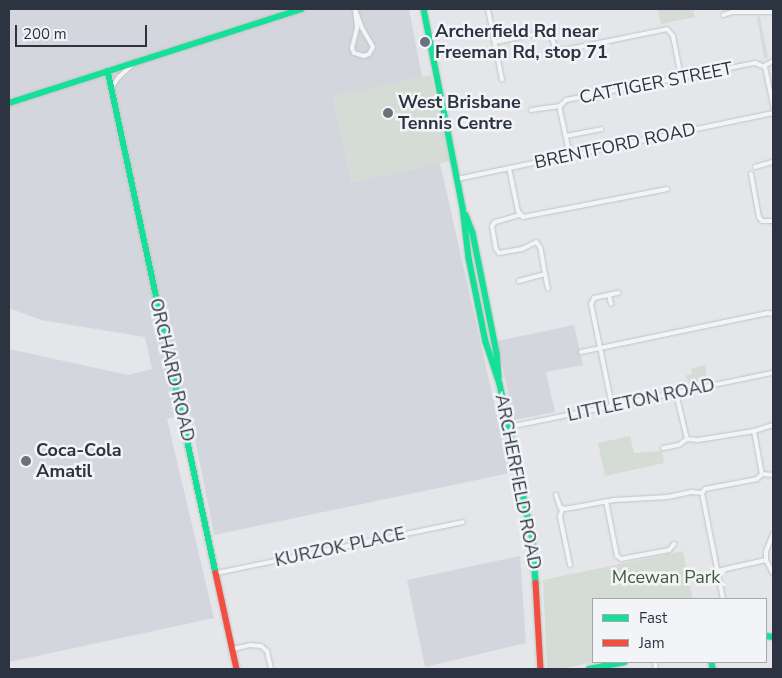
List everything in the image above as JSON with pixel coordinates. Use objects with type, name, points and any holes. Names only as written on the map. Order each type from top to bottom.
[{"type":"street","points":[[9,103],[301,9]]},
{"type":"street","points":[[355,9],[362,28],[373,47],[369,54],[364,56],[354,52],[352,48],[357,28],[355,9]]},
{"type":"street","name":"ARCHERFIELD ROAD","points":[[424,9],[463,207],[469,256],[486,342],[500,384],[535,552],[542,669]]},
{"type":"street","points":[[488,9],[502,80]]},
{"type":"street","points":[[723,15],[732,12],[773,12]]},
{"type":"street","points":[[495,42],[546,32],[551,36],[556,47],[565,50],[668,29],[673,36],[681,77]]},
{"type":"street","points":[[773,61],[764,66],[773,105]]},
{"type":"street","points":[[111,88],[119,76],[134,62]]},
{"type":"street","name":"CATTIGER STREET","points":[[570,156],[560,106],[566,100],[755,63],[764,66]]},
{"type":"street","name":"ORCHARD ROAD","points":[[108,71],[237,669]]},
{"type":"street","points":[[531,110],[560,106]]},
{"type":"street","name":"BRENTFORD ROAD","points":[[457,179],[773,113]]},
{"type":"street","points":[[566,136],[601,129]]},
{"type":"street","points":[[755,167],[773,162]]},
{"type":"street","points":[[509,168],[520,214]]},
{"type":"street","points":[[751,174],[759,217],[762,221],[773,221]]},
{"type":"street","points":[[548,288],[540,246],[536,242],[502,253],[496,249],[492,223],[520,214],[528,217],[667,188]]},
{"type":"street","points":[[519,281],[545,274]]},
{"type":"street","points":[[612,406],[592,302],[594,298],[618,293]]},
{"type":"street","points":[[609,295],[611,304]]},
{"type":"street","points":[[581,352],[768,313],[773,314]]},
{"type":"street","name":"LITTLETON ROAD","points":[[509,427],[773,373]]},
{"type":"street","points":[[676,393],[687,439]]},
{"type":"street","points":[[687,439],[693,441],[754,431],[773,425]]},
{"type":"street","points":[[754,431],[762,474]]},
{"type":"street","points":[[662,448],[679,444],[687,439]]},
{"type":"street","points":[[762,474],[773,475]]},
{"type":"street","points":[[702,493],[705,489],[757,479],[762,474]]},
{"type":"street","points":[[562,509],[606,501],[668,497],[692,492],[702,493]]},
{"type":"street","points":[[702,493],[723,598]]},
{"type":"street","points":[[556,495],[558,505],[562,509]]},
{"type":"street","points":[[606,501],[617,556],[621,559],[669,550],[674,544]]},
{"type":"street","points":[[562,509],[560,516],[570,565]]},
{"type":"street","name":"KURZOK PLACE","points":[[217,573],[462,522]]},
{"type":"street","points":[[773,534],[768,541],[766,560],[773,573]]},
{"type":"street","points":[[717,571],[766,560]]},
{"type":"street","points":[[233,649],[250,645],[261,646],[266,651],[271,669]]},
{"type":"street","points":[[589,669],[620,663]]},
{"type":"shaded area","points":[[9,9],[409,9],[422,77],[333,97],[352,182],[440,163],[510,473],[214,535],[190,414],[167,419],[214,618],[9,662],[9,349],[128,375],[152,369],[145,337],[41,320],[9,308]]},
{"type":"shaded area","points":[[574,325],[583,365],[546,372],[555,412],[514,420],[497,341]]},
{"type":"shaded area","points":[[520,556],[526,643],[425,667],[407,580]]},
{"type":"green space","points":[[658,9],[693,9],[695,17],[661,24]]},
{"type":"green space","points":[[757,17],[760,17],[768,58],[764,58]]},
{"type":"green space","name":"West Brisbane Tennis Centre","points":[[431,75],[450,161],[352,182],[333,96]]},
{"type":"green space","points":[[705,365],[707,379],[688,383],[686,375],[692,374],[691,369]]},
{"type":"green space","points":[[630,436],[634,453],[662,451],[664,463],[605,476],[598,443]]},
{"type":"green space","name":"Mcewan Park","points":[[683,551],[693,598],[592,598],[592,663],[561,669],[547,669],[543,580]]},
{"type":"traffic: fast","points":[[9,103],[301,9]]},
{"type":"traffic: fast","points":[[424,9],[463,207],[469,258],[486,342],[500,384],[533,541],[536,583]]},
{"type":"traffic: fast","points":[[108,71],[216,573]]},
{"type":"traffic: fast","points":[[466,215],[473,233],[497,353],[499,377]]},
{"type":"traffic: fast","points":[[767,636],[773,637]]},
{"type":"traffic: fast","points":[[589,669],[619,663]]},
{"type":"traffic: fast","points":[[712,663],[713,669]]},
{"type":"traffic: jam","points":[[216,573],[237,669]]},
{"type":"traffic: jam","points":[[536,583],[541,669]]},
{"type":"place","name":"Archerfield Rd near Freeman Rd, stop 71","points":[[425,42]]},
{"type":"place","name":"West Brisbane Tennis Centre","points":[[388,113]]},
{"type":"place","name":"Coca-Cola Amatil","points":[[26,461]]}]
